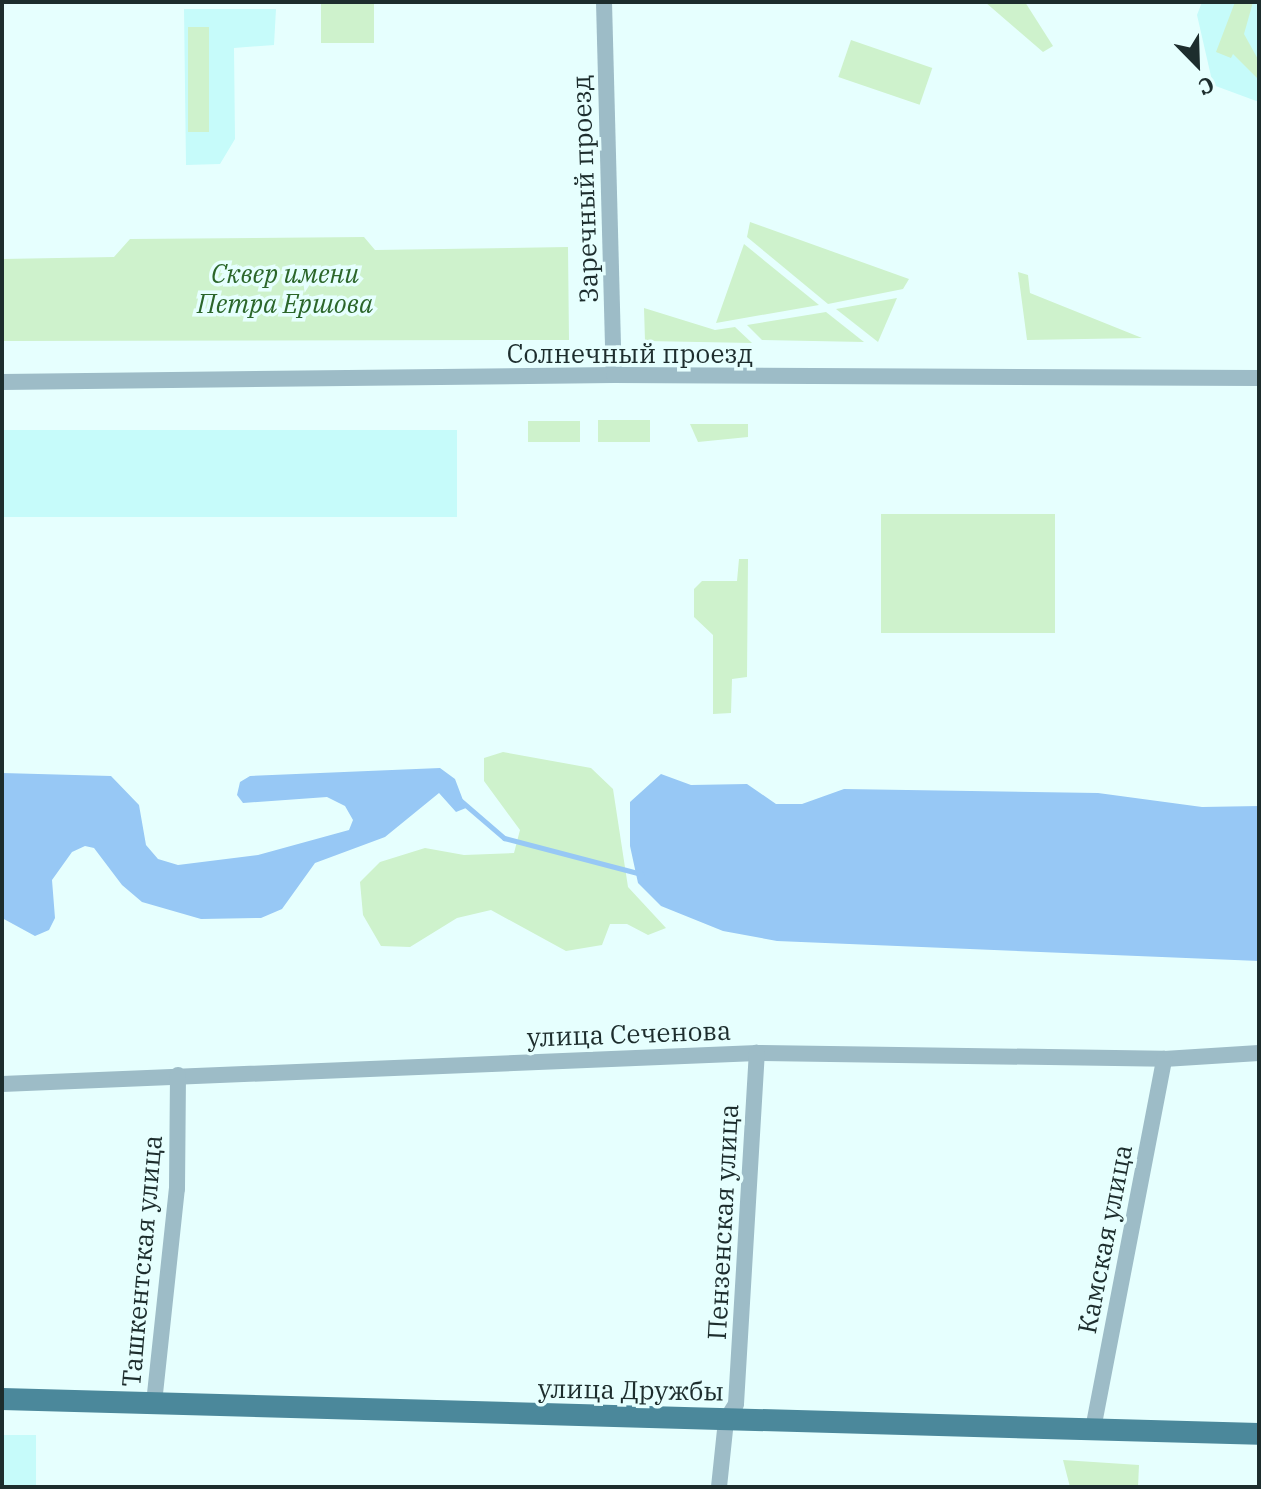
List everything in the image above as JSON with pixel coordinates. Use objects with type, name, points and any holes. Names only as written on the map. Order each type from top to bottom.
[{"type":"main road","name":"улица Дружбы","points":[[2,1399],[1259,1434]]},
{"type":"street","name":"Заречный проезд","points":[[604,2],[614,375]]},
{"type":"street","name":"Солнечный проезд","points":[[2,382],[614,375],[1259,378]]},
{"type":"street","name":"улица Сеченова","points":[[2,1084],[757,1053],[1164,1059],[1259,1053]]},
{"type":"street","name":"Пензенская улица","points":[[719,1487],[726,1420],[736,1404],[757,1053]]},
{"type":"street","name":"Камская улица","points":[[1093,1429],[1164,1059]]},
{"type":"street","name":"Ташкентская улица","points":[[154,1403],[177,1189],[178,1075]]},
{"type":"shaded area","points":[[1202,2],[1259,2],[1259,102],[1213,85],[1197,15]]},
{"type":"shaded area","points":[[184,9],[276,9],[274,45],[234,48],[235,139],[220,164],[186,165]]},
{"type":"shaded area","points":[[2,430],[457,430],[457,517],[2,517]]},
{"type":"shaded area","points":[[440,768],[455,779],[466,808],[456,812],[439,793],[385,837],[315,863],[282,909],[261,918],[201,919],[142,902],[122,885],[94,848],[85,846],[72,852],[52,880],[55,918],[49,930],[35,936],[2,918],[2,773],[111,776],[139,805],[146,845],[158,859],[178,865],[258,855],[349,830],[353,820],[345,806],[327,797],[243,803],[237,795],[240,782],[250,776]]},
{"type":"shaded area","points":[[661,774],[691,785],[747,784],[776,804],[802,804],[844,789],[1098,793],[1202,807],[1259,806],[1259,961],[777,941],[723,931],[661,906],[638,883],[630,846],[630,802]]},
{"type":"shaded area","points":[[2,1435],[36,1435],[36,1487],[2,1487]]},
{"type":"green space","points":[[321,2],[374,2],[374,43],[321,43]]},
{"type":"green space","points":[[985,2],[1025,2],[1053,46],[1043,52]]},
{"type":"green space","points":[[1235,2],[1253,2],[1244,34],[1259,61],[1259,80],[1233,54],[1231,58],[1216,52]]},
{"type":"green space","points":[[188,27],[209,27],[209,132],[188,132]]},
{"type":"green space","points":[[851,40],[932,68],[920,105],[838,77]]},
{"type":"green space","points":[[750,222],[909,279],[903,289],[828,304],[747,237]]},
{"type":"green space","name":"Сквер имени Петра Ершова","points":[[364,237],[375,250],[568,247],[569,340],[2,341],[2,259],[114,257],[130,239]]},
{"type":"green space","points":[[744,244],[819,305],[716,323]]},
{"type":"green space","points":[[1018,272],[1028,275],[1030,293],[1142,338],[1027,340]]},
{"type":"green space","points":[[897,298],[878,342],[836,309]]},
{"type":"green space","points":[[644,308],[715,330],[735,327],[752,343],[645,341]]},
{"type":"green space","points":[[826,312],[864,342],[762,340],[747,325]]},
{"type":"green space","points":[[598,420],[650,420],[650,442],[598,442]]},
{"type":"green space","points":[[528,421],[580,421],[580,442],[528,442]]},
{"type":"green space","points":[[690,424],[748,424],[748,437],[698,442]]},
{"type":"green space","points":[[881,514],[1055,514],[1055,633],[881,633]]},
{"type":"green space","points":[[739,559],[748,559],[747,677],[732,679],[731,713],[713,714],[713,635],[694,617],[694,589],[702,581],[737,581]]},
{"type":"green space","points":[[503,752],[591,768],[613,789],[628,887],[666,928],[648,935],[627,924],[610,924],[602,945],[566,951],[491,910],[457,918],[410,947],[381,946],[363,915],[360,882],[380,862],[425,848],[464,855],[514,853],[520,830],[484,781],[484,758]]},
{"type":"green space","points":[[1063,1460],[1139,1465],[1138,1487],[1070,1487]]},
{"type":"waterway","points":[[461,801],[504,838],[641,874]]}]
